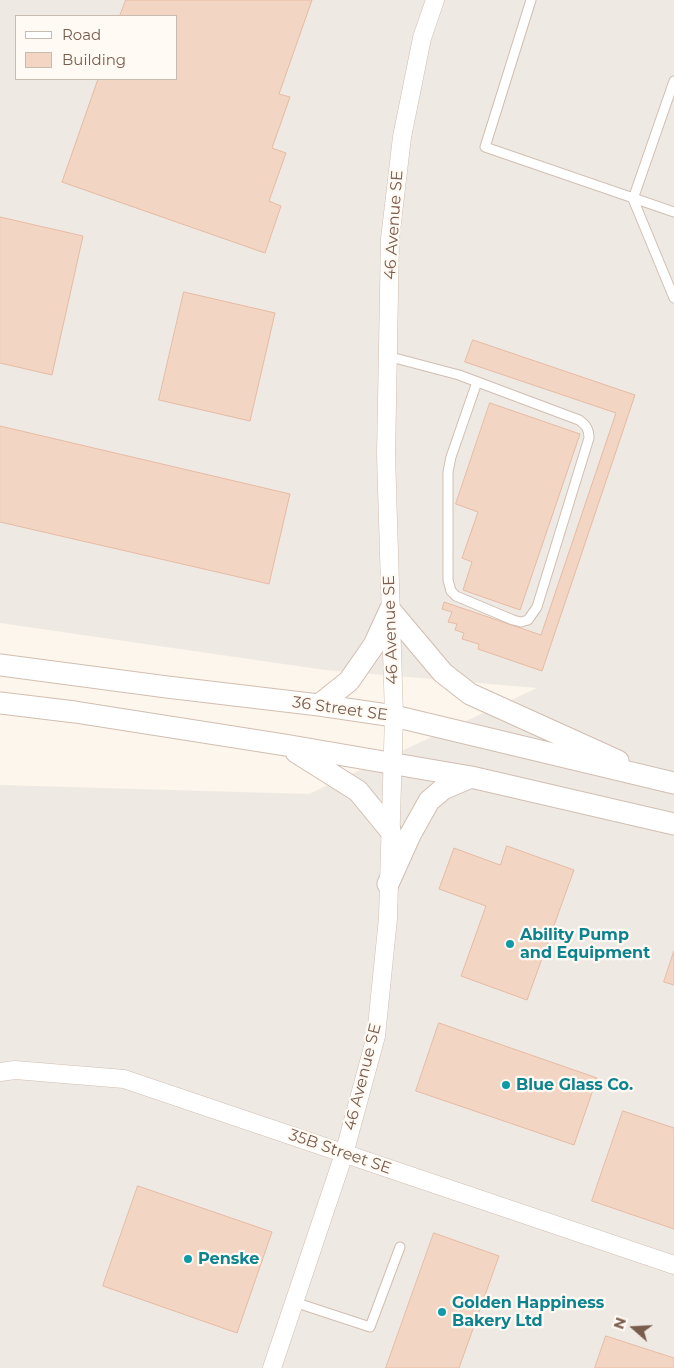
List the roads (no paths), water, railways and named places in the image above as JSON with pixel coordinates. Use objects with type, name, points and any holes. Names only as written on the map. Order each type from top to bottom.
[{"type":"street","name":"46 Avenue SE","points":[[272,1368],[344,1154],[376,1036],[388,918],[394,716],[386,455],[390,239],[402,137],[422,38],[435,0]]},
{"type":"street","points":[[319,705],[349,680],[374,645],[390,610],[443,673],[470,694],[608,756],[648,777]]},
{"type":"street","name":"36 Street SE","points":[[0,665],[394,716],[674,784]]},
{"type":"street","points":[[0,703],[75,712],[471,777],[674,824]]},
{"type":"street","points":[[285,745],[358,791],[390,830]]},
{"type":"street","points":[[388,884],[410,835],[429,801],[443,789],[471,777]]},
{"type":"street","name":"35B Street SE","points":[[0,1072],[15,1070],[124,1079],[674,1265]]},
{"type":"lane","points":[[531,0],[485,147],[674,212]]},
{"type":"lane","points":[[674,82],[633,199],[674,298]]},
{"type":"lane","points":[[388,356],[477,382],[579,420],[589,430],[589,438],[537,607],[528,620],[521,622],[461,599],[451,591],[448,580],[448,472],[451,457],[477,382]]},
{"type":"lane","points":[[294,1302],[370,1327],[400,1247]]},
{"type":"place","name":"Ability Pump and Equipment","points":[[510,944]]},
{"type":"place","name":"Blue Glass Co.","points":[[506,1085]]},
{"type":"place","name":"Penske","points":[[188,1259]]},
{"type":"place","name":"Golden Happiness Bakery Ltd","points":[[442,1312]]}]
